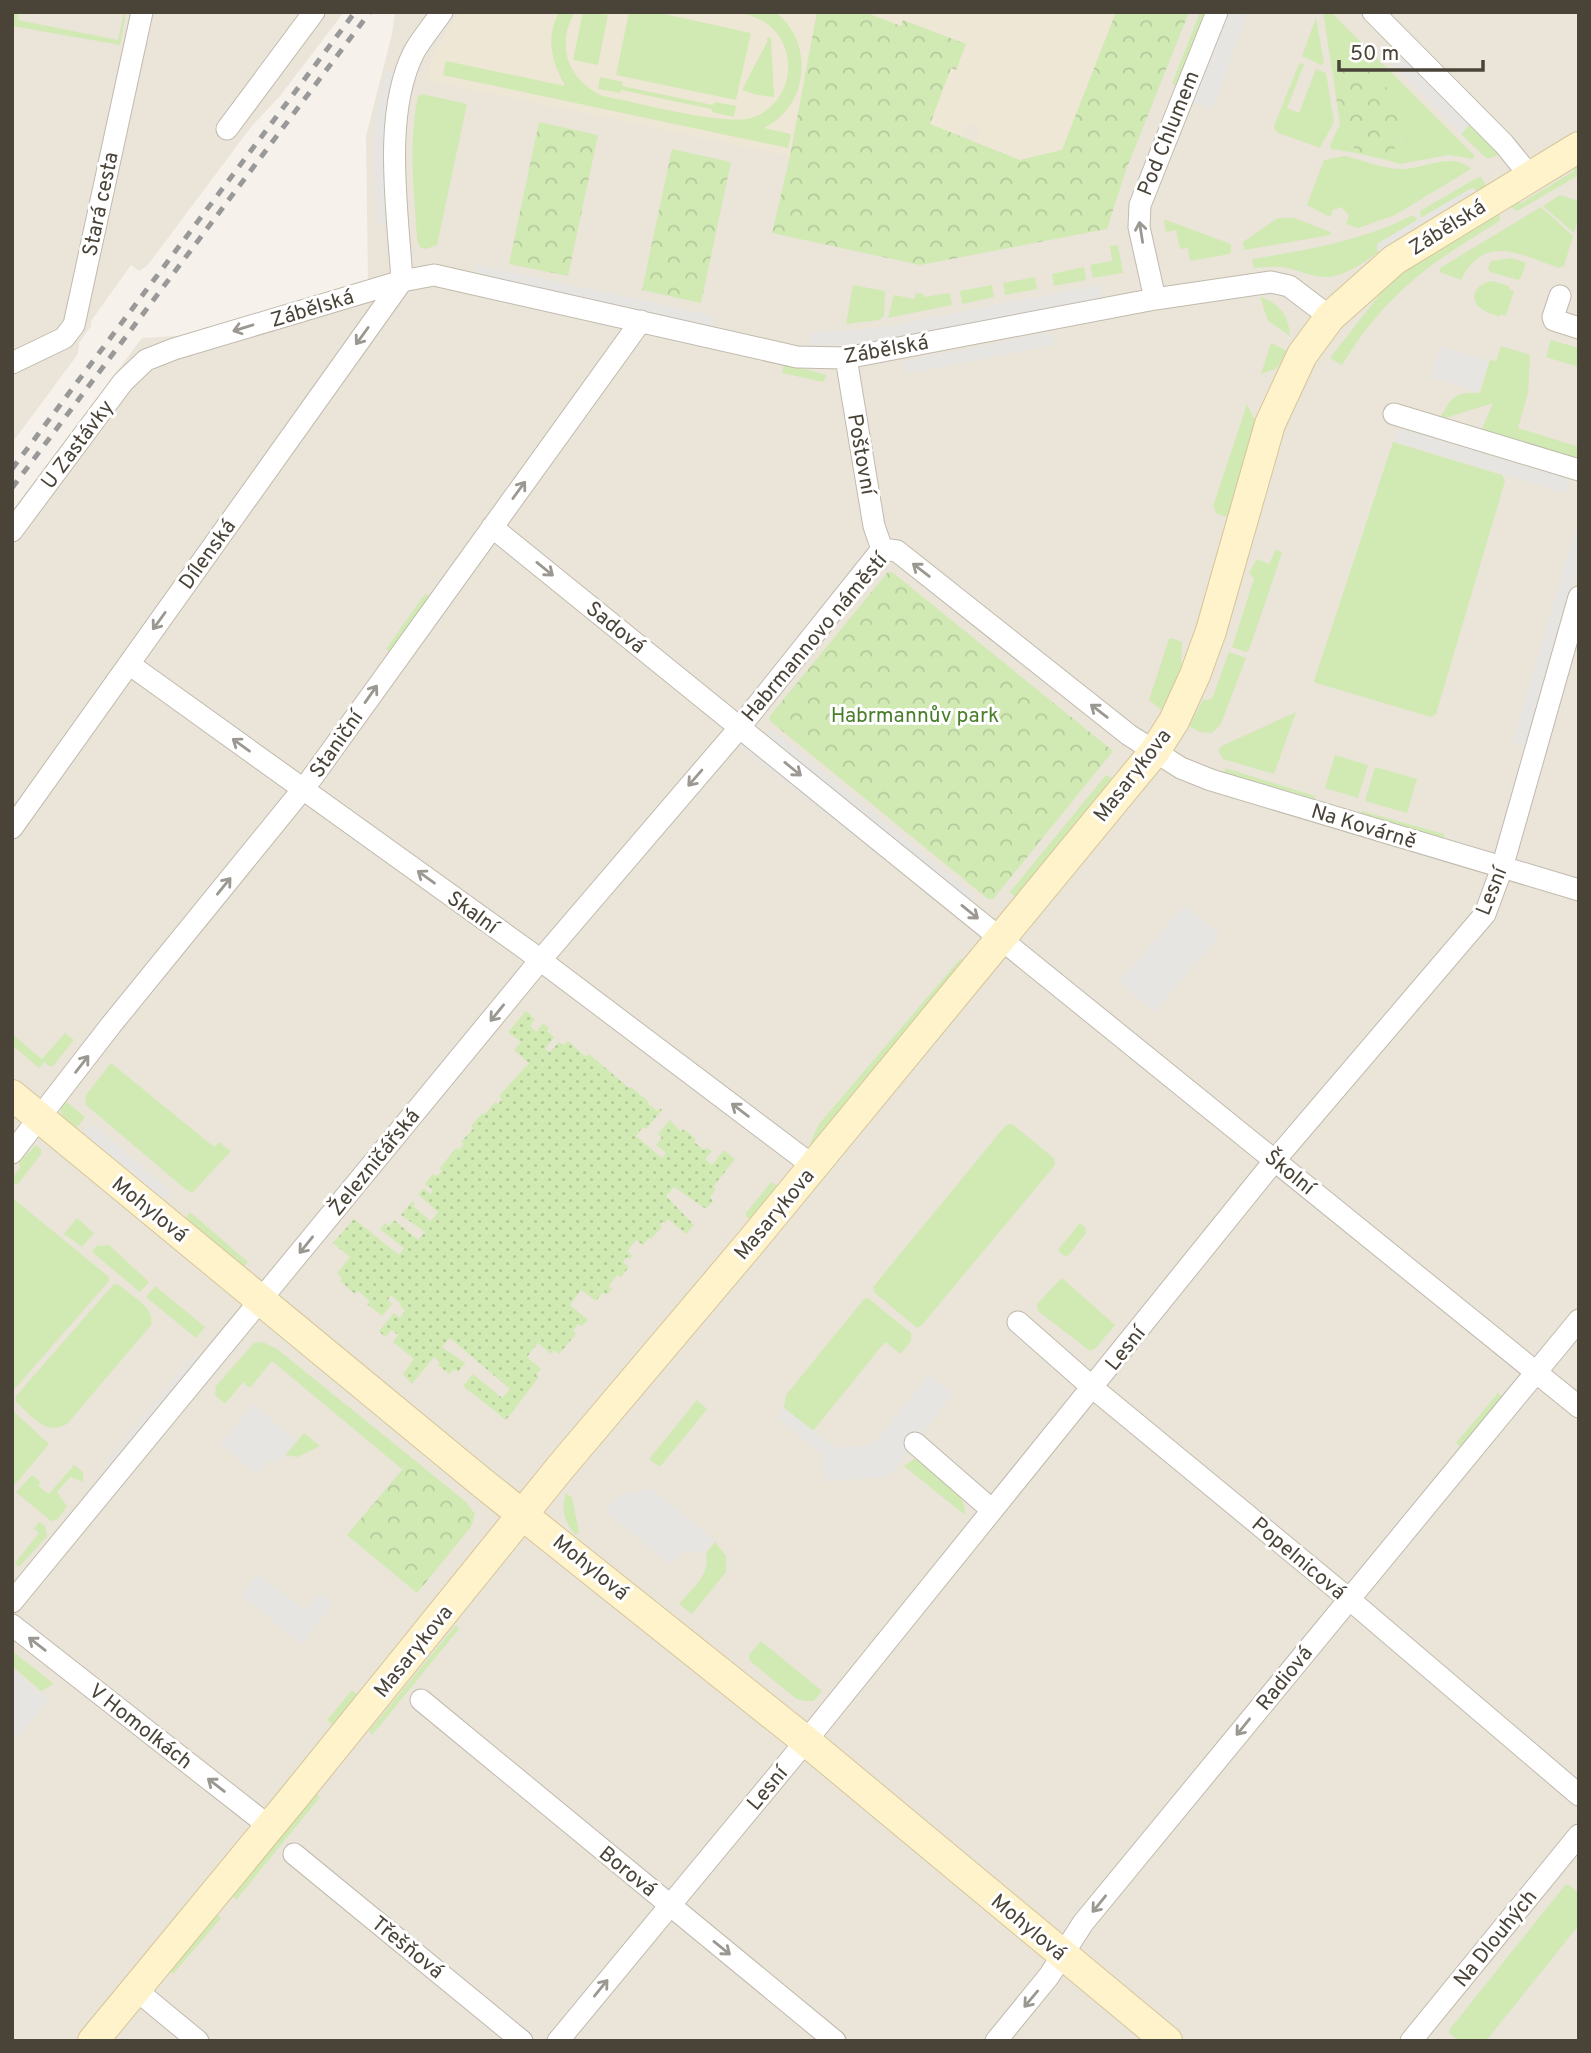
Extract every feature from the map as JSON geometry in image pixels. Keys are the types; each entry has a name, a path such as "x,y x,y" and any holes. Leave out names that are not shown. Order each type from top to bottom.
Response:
{"main road":[{"name":"Zábělská","path":"1330,317 1394,260 1579,147"},
{"name":"Masarykova","path":"93,2041 524,1514 1155,751 1174,721 1211,631 1270,424 1302,355 1330,317"},
{"name":"Mohylová","path":"12,1095 481,1481 806,1741 1167,2041"}],"street":[{"name":"Stará cesta","path":"12,363 64,338 74,325 142,12"},
{"path":"227,129 314,12"},
{"path":"402,281 394,138 402,88 414,52 442,12"},
{"name":"Pod Chlumem","path":"1155,299 1139,226 1140,205 1217,12"},
{"path":"1373,12 1504,144 1530,176"},
{"name":"Zábělská","path":"146,360 174,349 402,281 434,275 797,357 846,358 1155,299 1271,282 1289,286 1330,317"},
{"name":"Dílenská","path":"12,828 402,281"},
{"path":"1560,296 1554,320 1579,328"},
{"name":"Staniční","path":"12,1153 111,1026 303,790 641,321"},
{"name":"Poštovní","path":"846,358 874,526 882,549"},
{"name":"U Zastávky","path":"12,531 123,382 146,360"},
{"path":"1394,414 1437,423 1579,470"},
{"name":"Sadová","path":"492,527 740,727"},
{"name":"Habrmannovo náměstí","path":"1001,937 740,727 882,549 897,551 1129,735 1155,751"},
{"name":"Lesní","path":"558,2041 806,1741 1275,1160 1485,914 1502,868 1579,597"},
{"name":"Skalní","path":"129,664 541,960 813,1166"},
{"name":"Železničářská","path":"12,1602 541,960 740,727"},
{"name":"Na Kovárně","path":"1155,751 1181,768 1210,780 1579,890"},
{"name":"Školní","path":"1001,937 1579,1407"},
{"name":"Radiová","path":"996,2041 1049,1976 1083,1923 1579,1320"},
{"name":"Popelnicová","path":"1018,1322 1093,1388 1579,1795"},
{"path":"915,1443 992,1510"},
{"name":"V Homolkách","path":"12,1625 270,1827"},
{"name":"Borová","path":"421,1700 835,2041"},
{"name":"Na Dlouhých","path":"1411,2041 1579,1835"},
{"name":"Třešňová","path":"294,1854 522,2041"},
{"path":"135,1989 198,2041"}],"shaded area":[{"path":"12,12 344,12 280,96 251,127 147,266 139,271 131,265 91,321 91,326 79,343 78,354 12,443"},
{"path":"395,12 1579,12 1579,2041 12,2041 12,511 142,338 192,335 368,282 366,136"},
{"path":"460,12 817,12 790,156 426,80 435,50"},
{"path":"864,12 1116,12 1062,150 1020,160 974,142 980,128 968,123 963,137 929,125 951,68 955,69 966,44 904,20 901,26"},
{"path":"1217,12 1248,12 1212,109 1182,98"},
{"path":"1401,53 1471,123 1461,134 1391,63"},
{"path":"386,70 397,72 389,225 378,226 375,119"},
{"path":"1472,188 1479,192 1378,252 1377,244"},
{"path":"478,265 715,316 713,327 475,276"},
{"path":"1099,285 1104,298 881,340 845,345 810,345 810,333 879,328"},
{"path":"1052,332 1055,345 906,374 903,361"},
{"path":"1441,346 1488,361 1478,392 1431,377"},
{"path":"1398,428 1570,480 1566,493 1393,441"},
{"path":"1579,517 1579,564 1526,746 1513,742"},
{"path":"771,729 975,896 957,917 739,746 749,734 761,743"},
{"path":"1185,905 1220,935 1154,1012 1119,982"},
{"path":"92,1124 171,1191 160,1204 82,1136"},
{"path":"199,1356 107,1467 107,1460 192,1357"},
{"path":"928,1375 953,1394 889,1476 825,1482 822,1454 777,1418 784,1408 838,1448 865,1446 877,1440"},
{"path":"253,1404 297,1441 277,1464 270,1459 257,1474 220,1444"},
{"path":"652,1489 714,1540 705,1551 681,1553 672,1565 605,1511 620,1494"},
{"path":"258,1574 305,1611 320,1593 333,1603 302,1644 241,1595"},
{"path":"12,1669 49,1701 12,1742"}],"green space":[{"path":"12,12 19,12 18,20 118,40 126,12 120,45 12,26"},
{"path":"559,12 575,12 566,37 568,61 573,72 591,89 603,96 657,108 738,120 751,118 775,103 787,78 788,65 786,51 771,27 755,17 737,12 775,12 788,25 796,40 801,56 801,73 798,90 790,105 779,118 764,128 791,134 788,148 443,75 446,61 565,86 554,59 551,41"},
{"path":"583,12 608,15 598,65 573,60"},
{"path":"629,12 655,12 751,33 736,100 616,75"},
{"path":"817,12 864,12 901,26 903,20 966,44 956,70 951,68 930,124 1020,160 1062,150 1116,12 1189,12 1126,170 1107,229 920,265 772,233 790,156"},
{"path":"1200,12 1205,12 1176,86 1172,84"},
{"path":"1323,12 1331,12 1474,155 1474,159 1448,155 1400,164 1386,160 1403,137 1359,61 1333,76"},
{"path":"1316,18 1324,63 1321,65 1302,56"},
{"path":"771,37 774,97 742,90 767,38"},
{"path":"1359,61 1385,85 1405,115 1402,137 1386,160 1357,153 1340,124 1333,76"},
{"path":"1301,63 1304,64 1287,108 1299,113 1316,69 1326,73 1334,122 1320,148 1276,132 1274,126"},
{"path":"600,77 623,82 622,86 713,105 715,102 736,106 734,117 712,112 712,109 621,90 620,93 598,89"},
{"path":"421,94 467,104 437,245 426,249 420,247 417,239 413,167 413,131 418,96"},
{"path":"539,122 598,135 568,276 509,264"},
{"path":"1471,123 1501,153 1486,158 1461,134"},
{"path":"1340,124 1357,153 1331,149 1330,145"},
{"path":"672,149 731,162 701,303 642,290"},
{"path":"1345,156 1398,169 1455,161 1471,169 1395,215 1358,228 1346,224 1349,215 1341,207 1333,210 1330,217 1307,205 1324,160"},
{"path":"1579,161 1579,175 1517,211 1506,204 1514,199 1521,203 1574,171 1574,164"},
{"path":"1481,177 1487,187 1479,192 1472,188 1421,218 1420,211"},
{"path":"1560,195 1579,201 1579,217 1574,233 1543,206"},
{"path":"1541,207 1573,236 1564,266 1559,268 1504,251 1481,256 1470,265 1461,280 1440,272 1440,268"},
{"path":"1499,208 1500,221 1431,266 1393,299 1375,318 1342,365 1330,358 1387,285 1414,263"},
{"path":"1415,216 1417,220 1377,244 1378,252 1341,274 1322,277 1283,267 1254,268 1252,259 1353,238"},
{"path":"1278,218 1294,218 1331,232 1331,235 1244,250 1243,242"},
{"path":"1166,220 1231,244 1230,254 1190,261 1188,248 1180,249 1176,230 1166,232"},
{"path":"1118,245 1123,273 1093,278 1090,265 1112,261 1110,246"},
{"path":"1512,258 1526,263 1518,280 1490,272 1488,268 1491,261"},
{"path":"1084,267 1086,280 1054,286 1052,274"},
{"path":"1035,277 1037,289 1005,295 1003,283"},
{"path":"1493,281 1509,286 1510,290 1514,291 1506,316 1501,314 1500,317 1485,311 1475,302 1477,289"},
{"path":"853,285 885,291 884,316 879,320 846,324"},
{"path":"992,285 994,297 962,304 960,291"},
{"path":"916,293 923,294 924,297 950,293 952,305 888,318 894,295 914,299"},
{"path":"1260,297 1273,302 1282,311 1288,322 1290,336 1268,321"},
{"path":"1551,340 1579,348 1579,367 1546,357"},
{"path":"1271,343 1287,351 1277,368 1261,374"},
{"path":"1501,346 1530,355 1528,393 1518,428 1579,447 1579,464 1480,434 1493,403 1439,420 1458,395 1480,393 1490,360 1496,361"},
{"path":"784,364 827,375 823,382 782,373"},
{"path":"1247,404 1255,420 1240,492 1228,517 1217,514 1213,506"},
{"path":"1393,442 1502,475 1505,481 1436,714 1431,717 1314,681"},
{"path":"1276,549 1282,553 1249,650 1246,652 1232,647 1254,579 1249,573 1257,559 1269,564"},
{"name":"Habrmannův park","path":"888,572 892,572 1113,751 993,899 988,899 770,721 769,717"},
{"path":"425,594 430,597 392,654 386,649"},
{"path":"1169,639 1182,642 1181,669 1162,710 1149,700"},
{"path":"1229,652 1246,658 1221,724 1212,733 1200,732 1189,726 1203,700 1212,699"},
{"path":"1296,712 1274,774 1223,759 1218,750 1222,746"},
{"path":"1335,755 1368,765 1358,798 1325,788"},
{"path":"1375,767 1417,779 1407,813 1365,801"},
{"path":"1225,768 1315,796 1314,801 1224,774"},
{"path":"1106,775 1113,779 1018,900 1010,892"},
{"path":"1362,811 1444,834 1444,840 1360,815"},
{"path":"960,959 967,960 816,1143 810,1143 819,1124"},
{"path":"526,1011 535,1019 530,1026 536,1032 543,1023 554,1037 545,1049 550,1052 559,1042 564,1045 568,1041 586,1057 589,1054 631,1087 657,1111 660,1108 662,1110 646,1129 643,1127 636,1136 662,1158 666,1153 656,1145 662,1137 658,1134 670,1120 681,1132 684,1129 696,1139 694,1142 704,1150 707,1148 712,1151 705,1159 712,1165 724,1150 735,1159 713,1187 716,1189 710,1197 713,1201 706,1209 674,1187 666,1196 694,1225 686,1234 668,1219 665,1223 662,1222 662,1227 651,1239 643,1245 636,1240 627,1251 632,1256 623,1262 629,1267 621,1277 617,1275 609,1286 612,1289 607,1295 603,1292 596,1301 581,1290 570,1305 588,1320 582,1326 578,1324 573,1331 576,1334 559,1354 554,1350 551,1354 538,1343 527,1357 541,1369 536,1375 539,1377 506,1420 463,1386 473,1374 502,1398 510,1389 450,1338 442,1347 465,1363 458,1372 454,1369 449,1374 438,1365 440,1362 434,1357 412,1384 403,1374 414,1359 393,1342 398,1335 392,1330 385,1337 379,1331 394,1313 400,1318 405,1311 391,1295 388,1300 392,1304 382,1316 367,1304 370,1301 358,1291 355,1294 340,1281 342,1278 337,1273 350,1257 333,1243 354,1219 399,1255 404,1248 380,1229 385,1223 389,1226 394,1220 418,1240 425,1232 401,1215 413,1201 413,1206 431,1221 438,1212 418,1194 423,1188 431,1194 433,1190 425,1184 433,1174 437,1176 442,1171 440,1168 456,1148 459,1150 464,1144 461,1142 473,1129 471,1126 495,1102 498,1104 502,1099 499,1096 529,1063 514,1050 521,1042 508,1032"},
{"path":"65,1033 74,1040 53,1066 44,1062 39,1068 12,1045 12,1034 42,1059"},
{"path":"111,1063 214,1147 219,1142 231,1151 192,1193 85,1104 86,1095"},
{"path":"63,1099 85,1117 74,1132 62,1117"},
{"path":"1012,1124 1054,1158 1055,1165 917,1328 875,1293 873,1287 1006,1125"},
{"path":"36,1145 41,1149 41,1154 18,1184 13,1184 12,1178 20,1168 19,1162"},
{"path":"771,1182 780,1188 752,1221 746,1213"},
{"path":"15,1200 109,1277 109,1281 12,1392 12,1204"},
{"path":"190,1212 248,1262 242,1269 185,1219"},
{"path":"77,1218 94,1233 82,1247 64,1234"},
{"path":"1080,1223 1085,1227 1086,1233 1069,1255 1064,1256 1058,1250"},
{"path":"109,1245 149,1282 140,1292 92,1252 96,1246"},
{"path":"1062,1278 1115,1325 1096,1348 1090,1351 1038,1311 1037,1304"},
{"path":"114,1284 119,1285 146,1308 152,1319 151,1325 68,1423 53,1428 40,1423 16,1402 15,1397"},
{"path":"155,1286 205,1327 196,1338 146,1297"},
{"path":"868,1298 911,1333 911,1341 901,1354 885,1342 813,1431 784,1408 786,1395 864,1299"},
{"path":"263,1342 277,1349 412,1458 402,1469 272,1361 250,1388 243,1382 225,1404 215,1395 216,1386 254,1343"},
{"path":"1498,1393 1505,1399 1463,1449 1456,1443"},
{"path":"697,1400 707,1409 660,1467 649,1459"},
{"path":"12,1410 49,1444 12,1488"},
{"path":"304,1433 320,1446 298,1457 285,1455"},
{"path":"412,1458 466,1502 475,1514 471,1527 417,1593 347,1535"},
{"path":"914,1459 956,1491 964,1506 965,1515 904,1466"},
{"path":"74,1465 83,1472 83,1482 70,1477 57,1492 67,1506 58,1519 51,1521 16,1492 32,1475 41,1482 38,1486 49,1494"},
{"path":"566,1493 572,1498 579,1532 576,1535 565,1516"},
{"path":"39,1522 45,1526 47,1536 19,1567 15,1563 39,1533 34,1529"},
{"path":"715,1542 726,1556 726,1572 692,1614 679,1604 703,1574 706,1553"},
{"path":"456,1625 459,1629 372,1735 369,1731"},
{"path":"761,1641 822,1691 814,1701 795,1698 750,1661 749,1655"},
{"path":"12,1651 54,1684 41,1691 12,1666"},
{"path":"352,1690 359,1696 334,1726 327,1720"},
{"path":"317,1794 320,1797 236,1900 232,1896"},
{"path":"1566,1884 1579,1892 1579,1925 1486,2041 1459,2041 1449,2033 1450,2029"},
{"path":"217,1915 221,1918 173,1974 169,1972"}],"railway":[{"path":"12,469 355,12"},
{"path":"12,488 370,12"}]}
